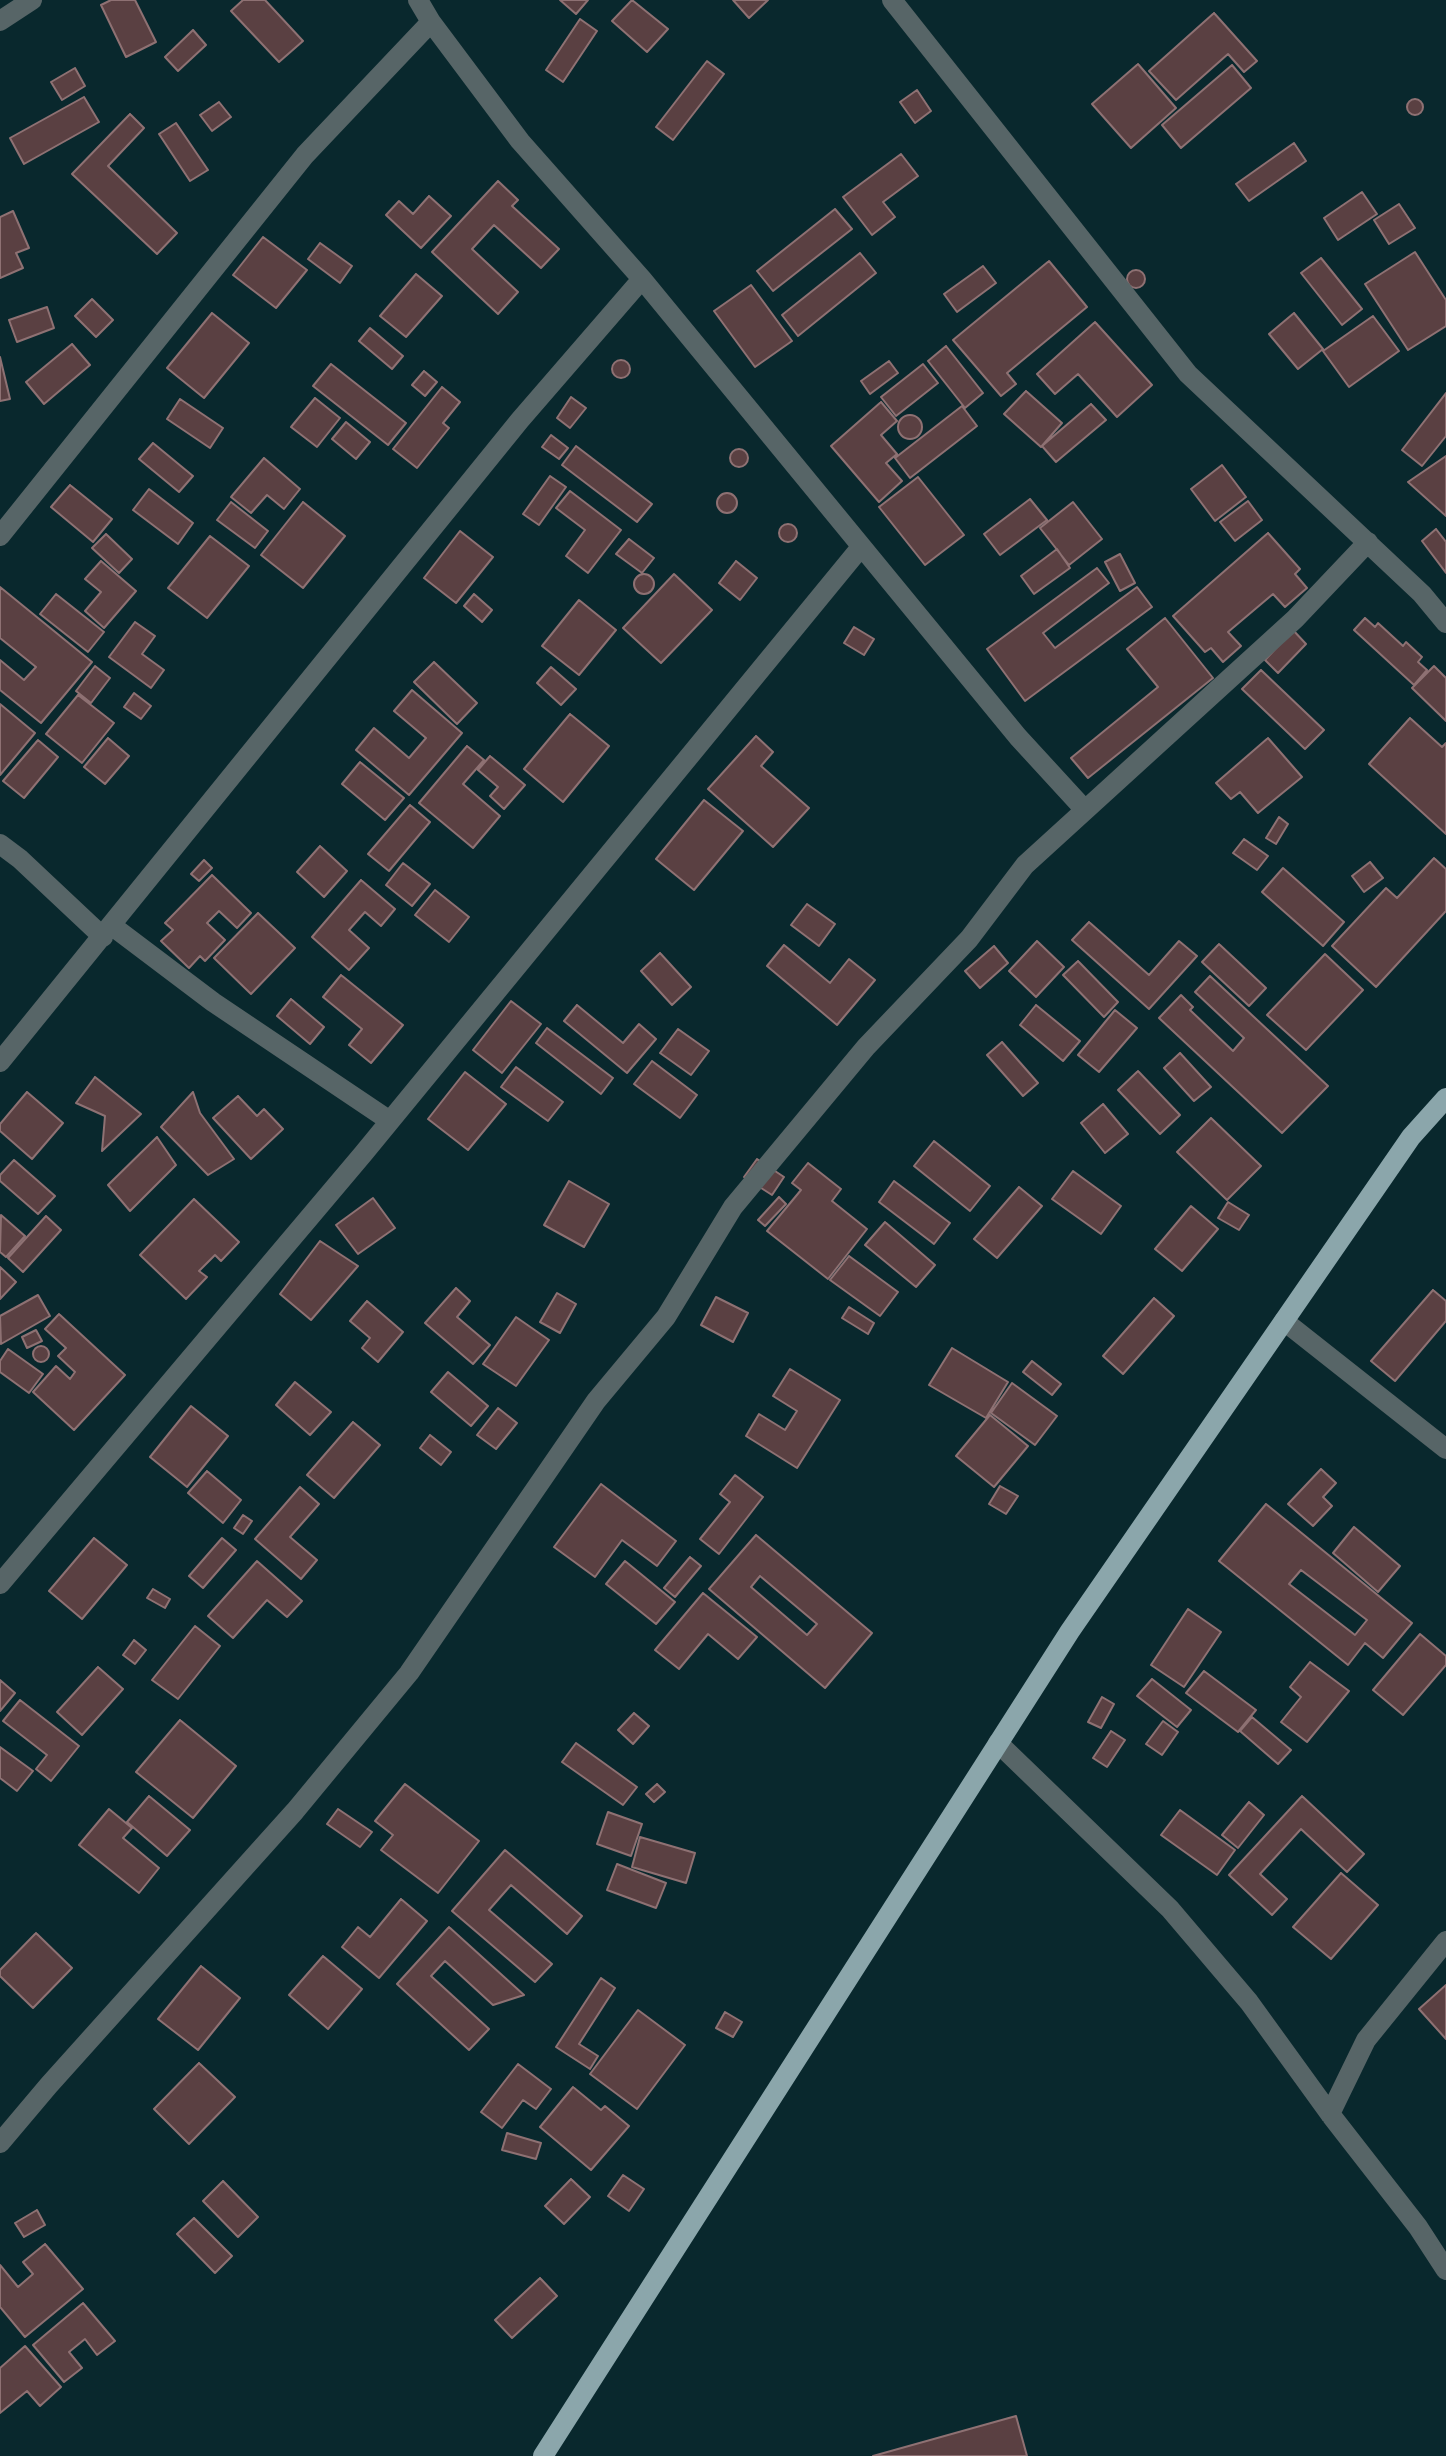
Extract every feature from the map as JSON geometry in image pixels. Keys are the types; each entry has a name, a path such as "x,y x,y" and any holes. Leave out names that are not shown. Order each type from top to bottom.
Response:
{"main road":[{"path":"543,2456 1070,1631 1411,1137 1446,1098"}],"street":[{"path":"0,21 32,0"},
{"path":"418,0 520,141 642,279 1018,737 1085,810"},
{"path":"892,0 1188,374 1422,594 1446,623"},
{"path":"0,536 305,155 431,22"},
{"path":"0,1062 520,420 642,279"},
{"path":"0,2143 295,1811 409,1673 596,1401 666,1317 733,1207 866,1047 969,939 1025,865 1295,619 1368,542"},
{"path":"0,1584 390,1121 861,547"},
{"path":"0,844 107,931 390,1121"},
{"path":"1284,1321 1446,1449"},
{"path":"998,1743 1170,1909 1249,2002 1330,2114 1418,2227 1446,2270"},
{"path":"1330,2114 1366,2040 1446,1941"}],"building":[{"path":"111,0 135,0 156,42 126,57 101,5"},
{"path":"243,0 265,0 303,41 279,62 231,11"},
{"path":"560,0 588,0 576,14"},
{"path":"632,0 668,29 647,52 612,21"},
{"path":"733,0 768,0 749,18"},
{"path":"1214,13 1257,61 1244,72 1228,54 1176,100 1149,71"},
{"path":"580,19 597,31 563,82 546,70"},
{"path":"193,30 206,45 178,71 165,57"},
{"path":"707,61 724,74 673,140 656,127"},
{"path":"1138,64 1176,108 1131,148 1092,104"},
{"path":"1232,65 1251,88 1181,148 1162,125"},
{"path":"75,68 85,86 62,100 51,82"},
{"path":"917,90 931,111 915,123 900,102"},
{"path":"84,97 99,122 24,164 10,138"},
{"path":"1412,99 1418,99 1423,107 1421,113 1412,115 1407,110 1407,104"},
{"path":"219,102 231,117 212,131 200,115"},
{"path":"130,114 144,128 108,166 177,233 157,254 72,174"},
{"path":"176,123 208,170 190,181 159,134"},
{"path":"1294,143 1306,161 1249,201 1236,184"},
{"path":"901,154 918,176 883,202 895,217 872,235 843,197"},
{"path":"498,181 518,200 512,206 559,249 541,268 494,225 472,249 518,292 498,314 432,252"},
{"path":"1362,192 1377,214 1338,240 1324,218"},
{"path":"429,196 451,216 421,248 386,215 399,201 413,214"},
{"path":"1399,204 1415,228 1389,244 1374,220"},
{"path":"835,209 852,229 773,291 757,271"},
{"path":"13,211 29,248 16,253 23,268 0,278 0,217"},
{"path":"263,237 307,270 276,308 233,275"},
{"path":"320,243 352,266 340,283 308,259"},
{"path":"1415,252 1446,300 1446,326 1408,350 1365,284"},
{"path":"860,253 876,273 798,336 782,315"},
{"path":"1321,258 1362,309 1342,325 1301,273"},
{"path":"1049,261 1087,307 1007,373 1016,384 1001,396 953,340"},
{"path":"983,266 996,283 957,312 944,294"},
{"path":"1136,270 1145,279 1136,288 1127,279"},
{"path":"416,274 442,296 406,337 380,316"},
{"path":"751,285 792,341 755,367 714,311"},
{"path":"92,299 113,320 96,337 75,316"},
{"path":"47,307 54,328 17,342 9,320"},
{"path":"212,313 249,343 204,398 167,368"},
{"path":"1294,313 1323,349 1298,369 1269,334"},
{"path":"1373,316 1399,351 1349,387 1323,351"},
{"path":"1095,322 1152,385 1117,417 1078,374 1055,394 1037,374"},
{"path":"370,328 403,356 392,369 359,341"},
{"path":"72,344 90,365 44,404 26,382"},
{"path":"946,346 983,393 965,408 928,361"},
{"path":"0,357 10,399 0,401"},
{"path":"617,360 625,360 630,369 628,376 617,378 612,373 612,365"},
{"path":"889,361 898,373 870,394 861,381"},
{"path":"331,364 406,423 388,445 313,386"},
{"path":"923,364 938,383 896,416 881,397"},
{"path":"424,371 437,382 425,396 412,385"},
{"path":"442,387 460,402 443,423 449,428 417,468 393,449"},
{"path":"1026,391 1062,423 1041,447 1004,414"},
{"path":"1446,393 1446,436 1422,466 1402,450"},
{"path":"571,397 586,408 570,428 557,418"},
{"path":"315,398 340,418 317,447 291,427"},
{"path":"180,399 223,428 210,448 167,419"},
{"path":"881,402 897,421 881,435 897,454 886,463 902,481 879,502 831,446"},
{"path":"1091,404 1106,420 1056,462 1042,446"},
{"path":"962,406 977,426 910,478 895,458"},
{"path":"910,415 918,419 922,427 918,435 910,439 902,435 898,427 902,419"},
{"path":"346,422 370,442 356,459 332,439"},
{"path":"551,435 568,448 559,459 542,447"},
{"path":"153,443 193,476 179,492 139,459"},
{"path":"576,446 652,504 637,522 562,465"},
{"path":"739,449 748,458 739,467 730,458"},
{"path":"1446,456 1446,516 1408,482"},
{"path":"264,458 300,489 284,509 267,495 251,513 231,497"},
{"path":"1222,465 1246,497 1215,521 1191,489"},
{"path":"550,476 566,487 539,525 523,514"},
{"path":"918,477 964,535 925,565 879,507"},
{"path":"70,485 112,519 93,542 51,507"},
{"path":"149,489 193,523 178,544 133,510"},
{"path":"570,491 621,530 588,573 566,556 585,530 556,508"},
{"path":"727,493 734,496 737,503 734,510 727,513 720,510 717,503 720,496"},
{"path":"1030,499 1047,520 1000,555 984,534"},
{"path":"1248,501 1262,520 1235,541 1220,522"},
{"path":"231,502 268,531 255,548 217,520"},
{"path":"303,502 345,536 303,588 261,555"},
{"path":"1073,502 1102,539 1069,565 1040,528"},
{"path":"788,524 797,533 788,542 779,533"},
{"path":"1436,529 1446,542 1446,573 1422,541"},
{"path":"460,531 493,557 456,603 424,578"},
{"path":"1268,533 1300,569 1295,574 1307,588 1285,607 1273,594 1228,632 1241,646 1223,662 1211,648 1205,652 1173,616"},
{"path":"106,534 132,559 119,573 92,548"},
{"path":"210,536 249,566 207,618 168,588"},
{"path":"629,539 654,558 642,573 616,554"},
{"path":"1057,549 1070,568 1034,594 1021,576"},
{"path":"1120,554 1135,583 1120,591 1105,562"},
{"path":"101,561 136,591 104,628 85,611 101,592 85,579"},
{"path":"736,561 757,578 740,600 719,583"},
{"path":"1097,568 1109,583 1043,633 1055,648 1137,587 1152,607 1025,701 987,649"},
{"path":"640,574 648,574 654,584 648,594 640,594 634,588 634,580"},
{"path":"674,574 712,610 661,663 623,628"},
{"path":"0,587 92,662 41,723 0,690 0,660 24,680 36,667 0,638"},
{"path":"56,594 104,632 88,652 40,614"},
{"path":"474,594 492,610 482,622 464,606"},
{"path":"579,600 616,630 579,675 542,646"},
{"path":"1165,618 1213,678 1088,778 1071,758 1158,687 1127,649"},
{"path":"1365,618 1375,627 1378,623 1403,646 1406,642 1422,657 1418,662 1427,670 1414,685 1354,630"},
{"path":"135,622 155,636 142,654 164,670 151,688 109,657"},
{"path":"854,627 874,639 864,655 844,643"},
{"path":"1293,630 1306,644 1278,673 1265,660"},
{"path":"434,662 477,703 457,724 414,682"},
{"path":"95,666 110,678 91,703 76,691"},
{"path":"1434,666 1446,678 1446,721 1412,688"},
{"path":"551,667 576,689 561,705 537,683"},
{"path":"1261,670 1324,730 1305,749 1242,689"},
{"path":"412,690 462,733 409,795 356,750 374,728 409,758 426,738 394,711"},
{"path":"134,693 151,706 141,719 124,707"},
{"path":"78,695 114,723 82,763 46,734"},
{"path":"0,704 35,733 0,775"},
{"path":"570,714 609,746 563,802 524,769"},
{"path":"1410,718 1442,747 1446,743 1446,834 1369,764"},
{"path":"756,736 773,752 761,766 809,808 773,847 708,789"},
{"path":"108,738 129,756 105,784 84,767"},
{"path":"1268,738 1302,777 1258,813 1240,792 1231,799 1216,783"},
{"path":"38,740 58,757 24,798 3,781"},
{"path":"467,746 484,760 463,784 500,816 473,848 419,803"},
{"path":"490,756 525,785 504,809 490,796 498,787 478,770"},
{"path":"360,762 404,798 385,820 342,784"},
{"path":"704,800 743,831 694,890 656,859"},
{"path":"410,805 430,822 389,871 368,854"},
{"path":"1279,817 1288,824 1276,844 1266,838"},
{"path":"1244,839 1268,856 1257,870 1233,853"},
{"path":"320,846 347,871 324,897 297,872"},
{"path":"1434,858 1446,869 1446,911 1376,987 1332,946 1386,888 1397,898"},
{"path":"204,860 212,868 199,881 191,874"},
{"path":"1370,862 1383,878 1364,892 1352,876"},
{"path":"403,863 430,884 412,906 386,885"},
{"path":"1283,868 1344,922 1323,946 1262,892"},
{"path":"212,875 251,913 237,928 219,911 207,923 225,940 205,961 200,956 189,968 161,941 173,930 165,923"},
{"path":"361,880 395,909 381,926 365,912 349,930 369,948 349,970 312,937"},
{"path":"435,890 469,917 449,942 415,915"},
{"path":"807,904 835,924 819,946 791,925"},
{"path":"258,913 295,948 251,994 214,958"},
{"path":"1089,922 1149,975 1179,941 1197,956 1149,1009 1072,940"},
{"path":"1037,941 1064,967 1036,997 1009,971"},
{"path":"1219,944 1266,988 1249,1006 1202,962"},
{"path":"784,945 830,983 849,959 875,980 837,1025 767,966"},
{"path":"994,946 1008,963 980,988 965,971"},
{"path":"660,953 691,987 672,1005 641,971"},
{"path":"1325,954 1363,990 1306,1050 1267,1015"},
{"path":"1078,961 1118,1002 1104,1017 1063,975"},
{"path":"341,975 403,1025 371,1063 349,1045 362,1029 323,997"},
{"path":"1210,976 1328,1086 1282,1133 1159,1018 1181,995 1193,1007 1190,1010 1233,1051 1244,1038 1195,992"},
{"path":"291,999 324,1027 310,1044 277,1016"},
{"path":"511,1001 541,1024 502,1073 473,1050"},
{"path":"577,1005 623,1043 639,1024 656,1039 627,1073 564,1021"},
{"path":"1036,1005 1080,1041 1063,1061 1020,1025"},
{"path":"1115,1010 1137,1028 1099,1072 1078,1055"},
{"path":"547,1028 613,1078 601,1094 536,1043"},
{"path":"678,1029 709,1051 691,1075 660,1053"},
{"path":"1002,1042 1038,1083 1023,1096 987,1055"},
{"path":"1180,1053 1211,1087 1194,1101 1164,1068"},
{"path":"652,1061 697,1095 680,1118 634,1084"},
{"path":"516,1067 563,1102 548,1121 501,1087"},
{"path":"1138,1071 1180,1115 1160,1134 1118,1090"},
{"path":"465,1072 506,1104 468,1150 428,1119"},
{"path":"95,1077 141,1114 102,1151 105,1116 76,1103"},
{"path":"27,1092 63,1123 32,1159 0,1131 0,1124"},
{"path":"193,1092 200,1113 234,1159 208,1175 161,1127"},
{"path":"238,1096 257,1116 264,1109 283,1129 251,1159 213,1118"},
{"path":"1103,1104 1128,1134 1105,1153 1081,1123"},
{"path":"1211,1118 1261,1166 1227,1200 1177,1152"},
{"path":"157,1137 176,1165 130,1211 108,1185"},
{"path":"934,1141 990,1186 970,1211 914,1166"},
{"path":"757,1159 784,1177 772,1195 744,1177"},
{"path":"14,1160 55,1196 38,1214 0,1181 0,1175"},
{"path":"808,1163 841,1189 832,1201 867,1229 828,1279 767,1231 801,1190 792,1183"},
{"path":"1073,1171 1121,1206 1101,1234 1052,1199"},
{"path":"569,1181 609,1204 584,1247 544,1225"},
{"path":"894,1181 950,1223 934,1244 879,1202"},
{"path":"1019,1187 1042,1206 997,1258 974,1239"},
{"path":"779,1197 786,1204 765,1226 758,1220"},
{"path":"373,1198 395,1228 358,1254 336,1225"},
{"path":"194,1199 239,1242 221,1261 215,1255 199,1271 207,1277 186,1299 140,1255"},
{"path":"1228,1202 1249,1215 1239,1230 1218,1218"},
{"path":"1191,1206 1218,1229 1182,1271 1155,1249"},
{"path":"1,1215 25,1236 6,1257 0,1252"},
{"path":"46,1216 61,1230 23,1272 8,1258"},
{"path":"885,1222 935,1265 916,1287 865,1245"},
{"path":"320,1241 358,1266 311,1320 280,1294"},
{"path":"849,1256 898,1292 880,1316 830,1280"},
{"path":"0,1267 16,1282 0,1299"},
{"path":"456,1288 470,1301 457,1317 490,1345 473,1364 425,1323"},
{"path":"1433,1290 1446,1301 1446,1321 1395,1381 1371,1361"},
{"path":"557,1293 576,1304 560,1333 540,1322"},
{"path":"38,1295 50,1316 1,1344 0,1316"},
{"path":"716,1297 748,1313 733,1342 701,1325"},
{"path":"1154,1298 1174,1316 1123,1374 1103,1356"},
{"path":"367,1301 403,1332 378,1362 362,1348 370,1338 350,1321"},
{"path":"849,1307 874,1323 868,1334 842,1318"},
{"path":"59,1314 125,1375 74,1430 33,1392 56,1366 70,1379 75,1372 58,1356 66,1348 45,1329"},
{"path":"516,1317 549,1340 516,1386 483,1364"},
{"path":"36,1330 42,1341 27,1348 22,1337"},
{"path":"38,1346 44,1346 49,1354 47,1360 38,1362 33,1357 33,1351"},
{"path":"952,1348 1008,1382 986,1418 929,1385"},
{"path":"8,1349 43,1374 29,1393 0,1372 0,1361"},
{"path":"1032,1361 1061,1384 1052,1395 1023,1372"},
{"path":"790,1369 840,1400 797,1468 746,1436 759,1414 785,1430 797,1411 773,1396"},
{"path":"448,1372 488,1406 471,1426 431,1392"},
{"path":"295,1382 331,1412 310,1435 276,1405"},
{"path":"1012,1383 1057,1416 1035,1445 991,1413"},
{"path":"191,1406 228,1436 187,1487 150,1457"},
{"path":"498,1408 517,1423 496,1449 477,1435"},
{"path":"990,1415 1028,1446 994,1487 956,1456"},
{"path":"353,1422 380,1445 334,1498 307,1475"},
{"path":"430,1435 451,1452 441,1465 420,1448"},
{"path":"1321,1469 1336,1483 1323,1497 1332,1506 1313,1526 1288,1504"},
{"path":"207,1471 241,1500 223,1523 188,1493"},
{"path":"735,1475 763,1497 719,1554 700,1539 730,1502 720,1494"},
{"path":"601,1484 676,1541 657,1566 622,1540 595,1577 554,1547"},
{"path":"1000,1486 1018,1496 1006,1514 989,1504"},
{"path":"300,1487 319,1504 290,1537 317,1560 301,1579 255,1539"},
{"path":"1266,1504 1412,1623 1383,1658 1365,1643 1348,1665 1219,1561","holes":["1301,1570 1367,1620 1355,1635 1289,1584"]},
{"path":"243,1515 252,1521 243,1534 234,1528"},
{"path":"1354,1527 1400,1566 1378,1592 1333,1553"},
{"path":"756,1535 872,1633 825,1688 709,1589","holes":["760,1576 817,1624 807,1635 751,1587"]},
{"path":"94,1538 127,1565 82,1619 49,1591"},
{"path":"222,1538 236,1550 203,1588 189,1576"},
{"path":"690,1557 701,1566 675,1597 664,1588"},
{"path":"257,1561 302,1601 287,1617 267,1600 233,1638 208,1616"},
{"path":"625,1561 675,1602 656,1624 606,1584"},
{"path":"153,1589 170,1599 165,1608 147,1598"},
{"path":"703,1593 757,1637 738,1659 708,1634 679,1669 655,1650"},
{"path":"1188,1609 1221,1632 1184,1687 1151,1665"},
{"path":"195,1626 220,1646 178,1699 152,1680"},
{"path":"1420,1634 1446,1656 1446,1665 1403,1715 1373,1690"},
{"path":"134,1640 146,1650 135,1664 123,1655"},
{"path":"1310,1662 1349,1691 1307,1742 1281,1722 1301,1697 1290,1687"},
{"path":"98,1667 123,1689 82,1735 57,1712"},
{"path":"1204,1671 1256,1710 1238,1732 1186,1693"},
{"path":"1152,1679 1191,1710 1177,1727 1137,1696"},
{"path":"0,1680 15,1693 0,1711"},
{"path":"1102,1697 1114,1704 1101,1728 1088,1722"},
{"path":"20,1700 79,1746 51,1781 36,1769 47,1755 3,1721"},
{"path":"634,1713 649,1726 633,1744 618,1730"},
{"path":"1252,1717 1291,1750 1278,1764 1240,1731"},
{"path":"180,1720 236,1766 193,1818 136,1772"},
{"path":"1163,1721 1178,1732 1162,1755 1146,1744"},
{"path":"1111,1731 1125,1740 1107,1767 1093,1758"},
{"path":"576,1743 637,1787 623,1805 562,1762"},
{"path":"0,1747 33,1771 17,1791 0,1778"},
{"path":"405,1784 479,1841 438,1893 381,1850 393,1835 375,1821"},
{"path":"657,1784 665,1792 654,1802 646,1794"},
{"path":"149,1796 190,1830 167,1856 127,1822"},
{"path":"1302,1796 1364,1854 1347,1872 1301,1829 1260,1874 1287,1899 1272,1915 1229,1875"},
{"path":"1249,1802 1264,1815 1238,1848 1222,1835"},
{"path":"109,1809 132,1828 123,1838 159,1868 139,1893 79,1845"},
{"path":"338,1809 372,1832 360,1847 327,1824"},
{"path":"1180,1810 1235,1850 1217,1875 1161,1835"},
{"path":"608,1812 642,1824 631,1856 597,1844"},
{"path":"640,1837 695,1853 686,1883 632,1867"},
{"path":"505,1850 582,1916 567,1934 511,1885 489,1910 552,1964 535,1982 452,1911"},
{"path":"617,1864 666,1883 656,1908 607,1890"},
{"path":"1341,1873 1378,1905 1331,1959 1293,1927"},
{"path":"401,1899 427,1921 379,1978 342,1947 358,1927 370,1937"},
{"path":"449,1927 524,1995 493,2005 445,1961 431,1976 489,2029 469,2050 397,1984"},
{"path":"36,1933 72,1968 33,2008 0,1976 0,1970"},
{"path":"323,1956 362,1989 328,2029 289,1995"},
{"path":"201,1966 240,1998 198,2050 158,2019"},
{"path":"601,1978 615,1988 579,2044 598,2056 590,2069 556,2047"},
{"path":"1446,1985 1446,2039 1419,2009"},
{"path":"638,2010 685,2045 637,2109 590,2074"},
{"path":"725,2012 742,2022 733,2037 716,2028"},
{"path":"199,2063 235,2097 189,2144 154,2109"},
{"path":"518,2064 551,2089 536,2109 523,2100 502,2128 481,2112"},
{"path":"573,2087 601,2110 605,2106 629,2126 591,2170 540,2127"},
{"path":"507,2133 541,2143 536,2159 502,2150"},
{"path":"623,2175 644,2189 629,2211 608,2196"},
{"path":"571,2179 590,2197 564,2224 545,2206"},
{"path":"223,2181 258,2217 238,2237 203,2201"},
{"path":"37,2210 45,2225 24,2237 15,2223"},
{"path":"194,2218 232,2256 215,2273 177,2234"},
{"path":"45,2244 83,2289 25,2337 0,2307 0,2265 18,2287 33,2274 23,2262"},
{"path":"540,2278 557,2296 512,2338 495,2320"},
{"path":"83,2303 115,2341 97,2355 85,2339 69,2352 82,2368 64,2382 33,2345"},
{"path":"25,2346 61,2387 40,2406 27,2391 0,2413 0,2368"},
{"path":"1016,2416 1027,2456 873,2456"}]}
